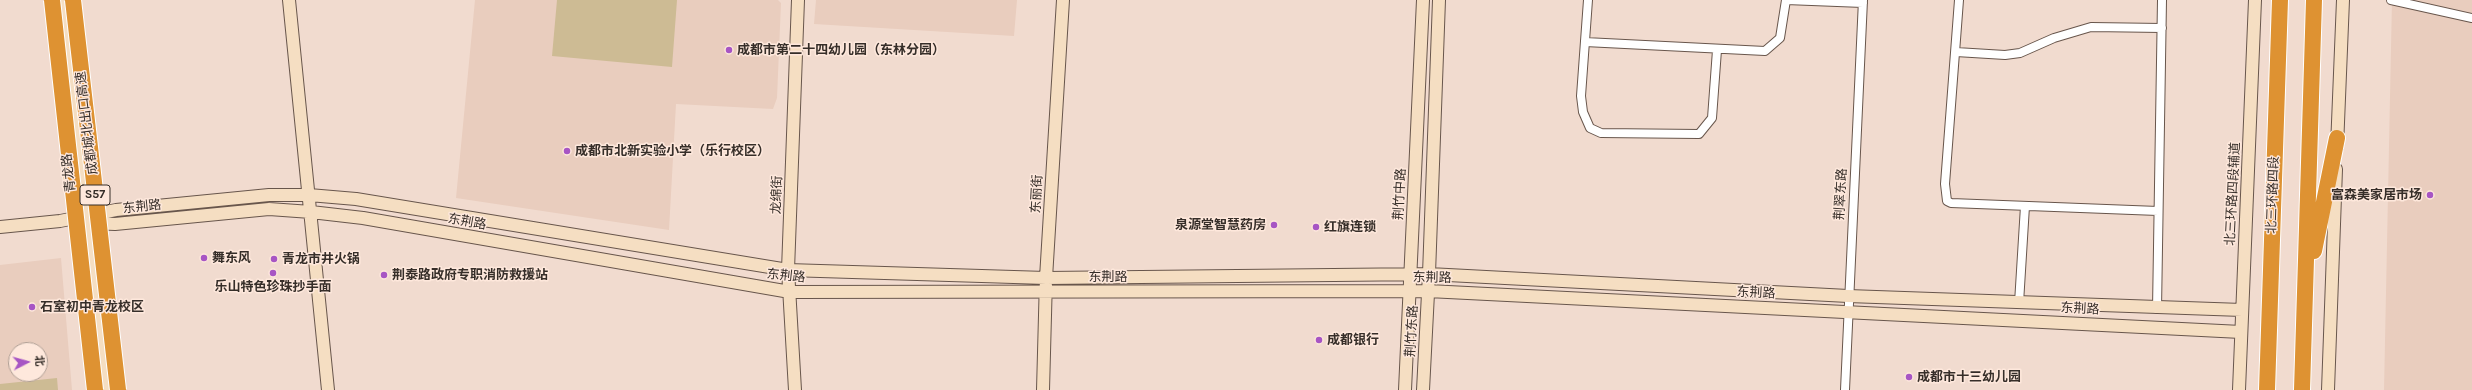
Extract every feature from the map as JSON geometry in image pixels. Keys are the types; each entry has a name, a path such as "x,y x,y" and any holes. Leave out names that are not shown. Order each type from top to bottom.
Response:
{"highway":[{"name":"成都城北出口高速","path":"52,0 95,390"},
{"name":"成都城北出口高速","path":"73,0 118,390"},
{"name":"北三环路四段","path":"2267,390 2280,0"},
{"path":"2302,390 2314,0"},
{"path":"2305,291 2338,138"}],"street":[{"name":"青龙路","path":"63,0 107,390"},
{"path":"289,0 328,390"},
{"name":"龙绵街","path":"795,390 788,270 798,0"},
{"name":"东丽街","path":"1043,390 1046,278 1063,0"},
{"name":"荆竹中路","path":"1405,390 1423,0"},
{"path":"1429,274 1439,0"},
{"path":"1588,0 1581,96 1582,112 1590,128 1601,134 1699,134 1712,118 1717,50"},
{"path":"1585,42 1717,50 1765,51 1780,38 1786,0 1863,1"},
{"path":"1959,0 1945,197 1951,203 2158,211"},
{"path":"2157,309 2162,0"},
{"name":"北三环路四段辅道","path":"2239,390 2255,0"},
{"path":"2328,390 2343,0"},
{"path":"2391,0 2472,18"},
{"name":"荆翠东路","path":"1845,390 1848,296 1863,1"},
{"path":"1956,52 2005,55 2020,53 2054,38 2091,27 2162,28"},
{"name":"东荆路","path":"0,227 88,219 116,210 269,195 309,195 364,200 788,270 1046,278 1429,274 1848,296 2157,309 2242,310"},
{"path":"2019,303 2025,206"},
{"name":"东荆路","path":"88,219 115,224 269,209 311,212 364,218 790,292 1428,291 2241,332"},
{"name":"荆竹东路","path":"1423,390 1429,274"}],"shaded area":[{"name":"成都市北新实验小学（乐行校区）","path":"475,0 778,0 781,3 777,98 773,109 676,104 669,230 456,198"},
{"path":"557,0 677,0 672,67 552,56"},
{"path":"816,0 1017,0 1014,36 814,24"},
{"name":"富森美家居市场","path":"2392,0 2472,0 2472,390 2384,390"},
{"name":"石室初中青龙校区","path":"61,258 72,390 0,390 0,265"},
{"path":"57,378 58,390 0,390 0,384 19,382 48,382 48,379"}],"place":[{"name":"成都市第二十四幼儿园（东林分园）","path":"729,50"},
{"name":"成都市北新实验小学（乐行校区）","path":"567,151"},
{"name":"富森美家居市场","path":"2430,195"},
{"name":"泉源堂智慧药房","path":"1274,225"},
{"name":"红旗连锁","path":"1316,227"},
{"name":"舞东风","path":"204,258"},
{"name":"青龙市井火锅","path":"274,259"},
{"name":"乐山特色珍珠抄手面","path":"273,273"},
{"name":"荆泰路政府专职消防救援站","path":"384,275"},
{"name":"石室初中青龙校区","path":"32,307"},
{"name":"成都银行","path":"1319,340"},
{"name":"成都市十三幼儿园","path":"1909,377"}]}
